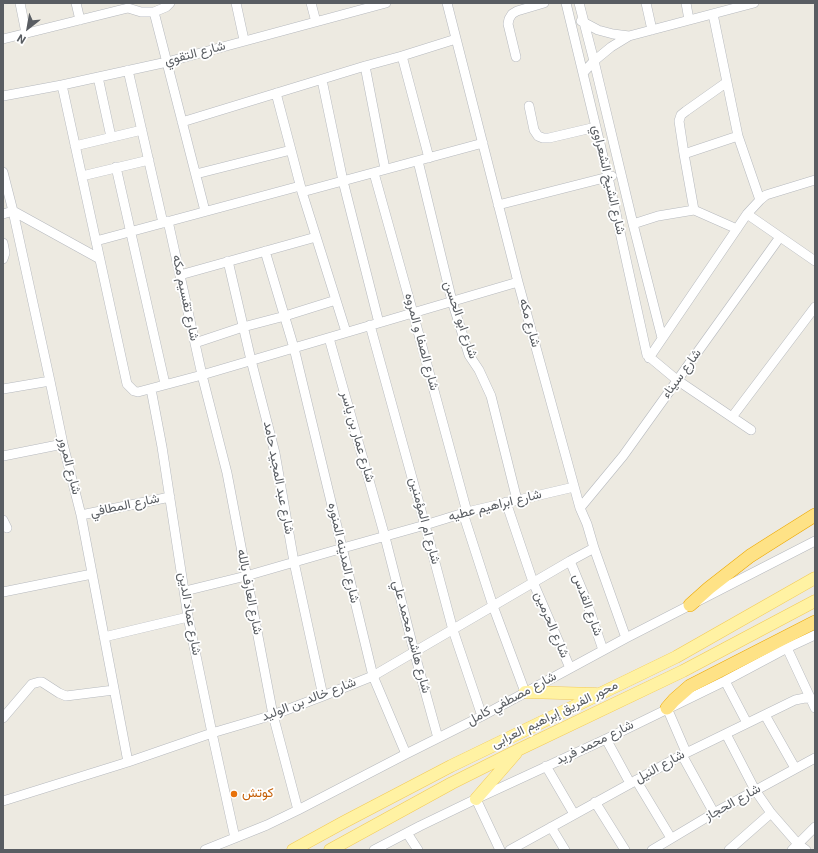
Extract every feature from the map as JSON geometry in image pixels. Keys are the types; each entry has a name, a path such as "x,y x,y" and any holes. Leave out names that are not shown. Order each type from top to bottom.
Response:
{"highway":[{"path":"690,605 750,556 815,515"},
{"path":"667,708 677,696 690,686 815,622"}],"main road":[{"name":"محور الفريق إبراهيم العرابى","path":"293,850 451,766 676,657 815,578"},
{"name":"محور الفريق إبراهيم العرابى","path":"330,850 438,790 683,670 815,601"},
{"path":"525,692 599,694"},
{"path":"476,799 520,749"}],"street":[{"path":"20,3 26,33"},
{"path":"76,3 80,20"},
{"path":"3,39 80,20 127,6 141,12 154,12 166,7 170,3"},
{"path":"236,3 244,40"},
{"path":"311,3 316,22"},
{"name":"شارع التقوي","path":"3,96 62,85 167,62 244,40 386,3"},
{"name":"شارع مكه","path":"447,3 518,282 574,487 626,638"},
{"path":"516,57 508,24 512,14 517,11 544,3"},
{"name":"شارع الشيخ الشعراوي","path":"566,3 608,177 647,356 649,358"},
{"name":"شارع الشيخ الشعراوي","path":"579,3 662,338"},
{"path":"646,3 652,30"},
{"path":"686,3 690,20"},
{"path":"583,73 594,61 611,47 629,36 714,14 735,5 754,3"},
{"path":"154,12 205,211"},
{"path":"569,13 584,24 598,30 629,36"},
{"path":"714,14 738,136 760,200"},
{"path":"182,122 456,39"},
{"path":"402,56 429,158"},
{"path":"365,66 385,169"},
{"name":"شارع تقسيم مكه","path":"128,70 149,160 180,275 202,375"},
{"path":"98,77 111,137"},
{"name":"شارع ام المؤمنين","path":"322,80 375,324 425,525 453,630 482,716"},
{"path":"694,210 679,120 681,115 686,111 727,82"},
{"path":"62,85 127,384 134,391 138,392 151,389 202,375 518,282"},
{"path":"276,94 301,189 346,332"},
{"path":"529,106 534,130 538,136 543,138 549,138 596,127"},
{"path":"75,146 142,130"},
{"path":"684,154 738,136"},
{"path":"96,241 205,211 343,181 483,143"},
{"path":"196,174 291,150"},
{"path":"82,176 149,160"},
{"name":"شارع ابو الحسن","path":"418,160 452,301 469,355 479,370 491,396 517,500"},
{"path":"116,168 165,384"},
{"name":"شارع المرور","path":"3,172 13,211 63,444 81,516 128,762"},
{"name":"شارع الصفا و المروه","path":"374,173 413,313 465,512 493,606 525,692"},
{"path":"498,205 621,174"},
{"path":"751,430 677,380 649,358 747,214 760,200 766,195 815,180"},
{"path":"633,224 658,216 694,210 737,229"},
{"path":"3,214 13,211 100,259"},
{"path":"747,214 815,261"},
{"path":"180,275 316,237"},
{"name":"شارع سيناء","path":"580,508 623,456 780,237"},
{"path":"3,243 5,253 3,259"},
{"name":"شارع المدينه المنوره","path":"265,251 294,348 373,676 406,754"},
{"name":"شارع عبد المجيد حامد","path":"228,261 275,453 294,562 324,696"},
{"path":"195,343 243,326 285,316 336,300"},
{"path":"732,417 815,307"},
{"name":"شارع عمار بن ياسر","path":"329,338 385,537"},
{"name":"شارع العارف بالله","path":"202,375 226,473 273,715 298,810"},
{"path":"3,389 50,381"},
{"name":"شارع عماد الدين","path":"151,389 162,447 188,617 235,838"},
{"path":"3,456 63,444"},
{"name":"شارع ابراهيم عطيه","path":"185,591 246,576 385,537 465,512 574,487"},
{"name":"شارع المطافي","path":"81,516 170,497"},
{"name":"شارع الحرمين","path":"506,502 533,582 570,668"},
{"name":"شارع هاشم محمد علي","path":"385,537 438,738"},
{"name":"شارع مصطفي كامل","path":"205,850 298,810 482,716 603,650 815,541"},
{"name":"شارع خالد بن الوليد","path":"3,801 128,762 212,733 273,715 373,676 594,548"},
{"name":"شارع القدس","path":"570,561 585,597 603,650"},
{"path":"3,592 92,574"},
{"path":"104,637 188,617"},
{"name":"شارع محمد فريد","path":"374,850 476,799 606,739 725,681 815,635"},
{"path":"787,648 813,699 815,708"},
{"path":"725,681 747,723"},
{"path":"3,718 32,684 39,682 42,682 66,696 114,690"},
{"name":"شارع النيل","path":"510,850 684,753 800,698 813,699"},
{"path":"667,708 684,753 714,813"},
{"path":"765,715 795,768"},
{"path":"726,734 755,790 795,847 806,850"},
{"path":"606,739 671,838"},
{"name":"شارع الحجاز","path":"659,848 671,838 714,813 815,758"},
{"path":"546,766 574,814"},
{"path":"476,799 500,850"},
{"path":"595,802 625,850"},
{"path":"728,850 771,813"},
{"path":"551,827 565,850"},
{"path":"795,847 815,827"},
{"path":"408,833 418,850"}],"place":[{"name":"كوتش","path":"234,794"}]}
